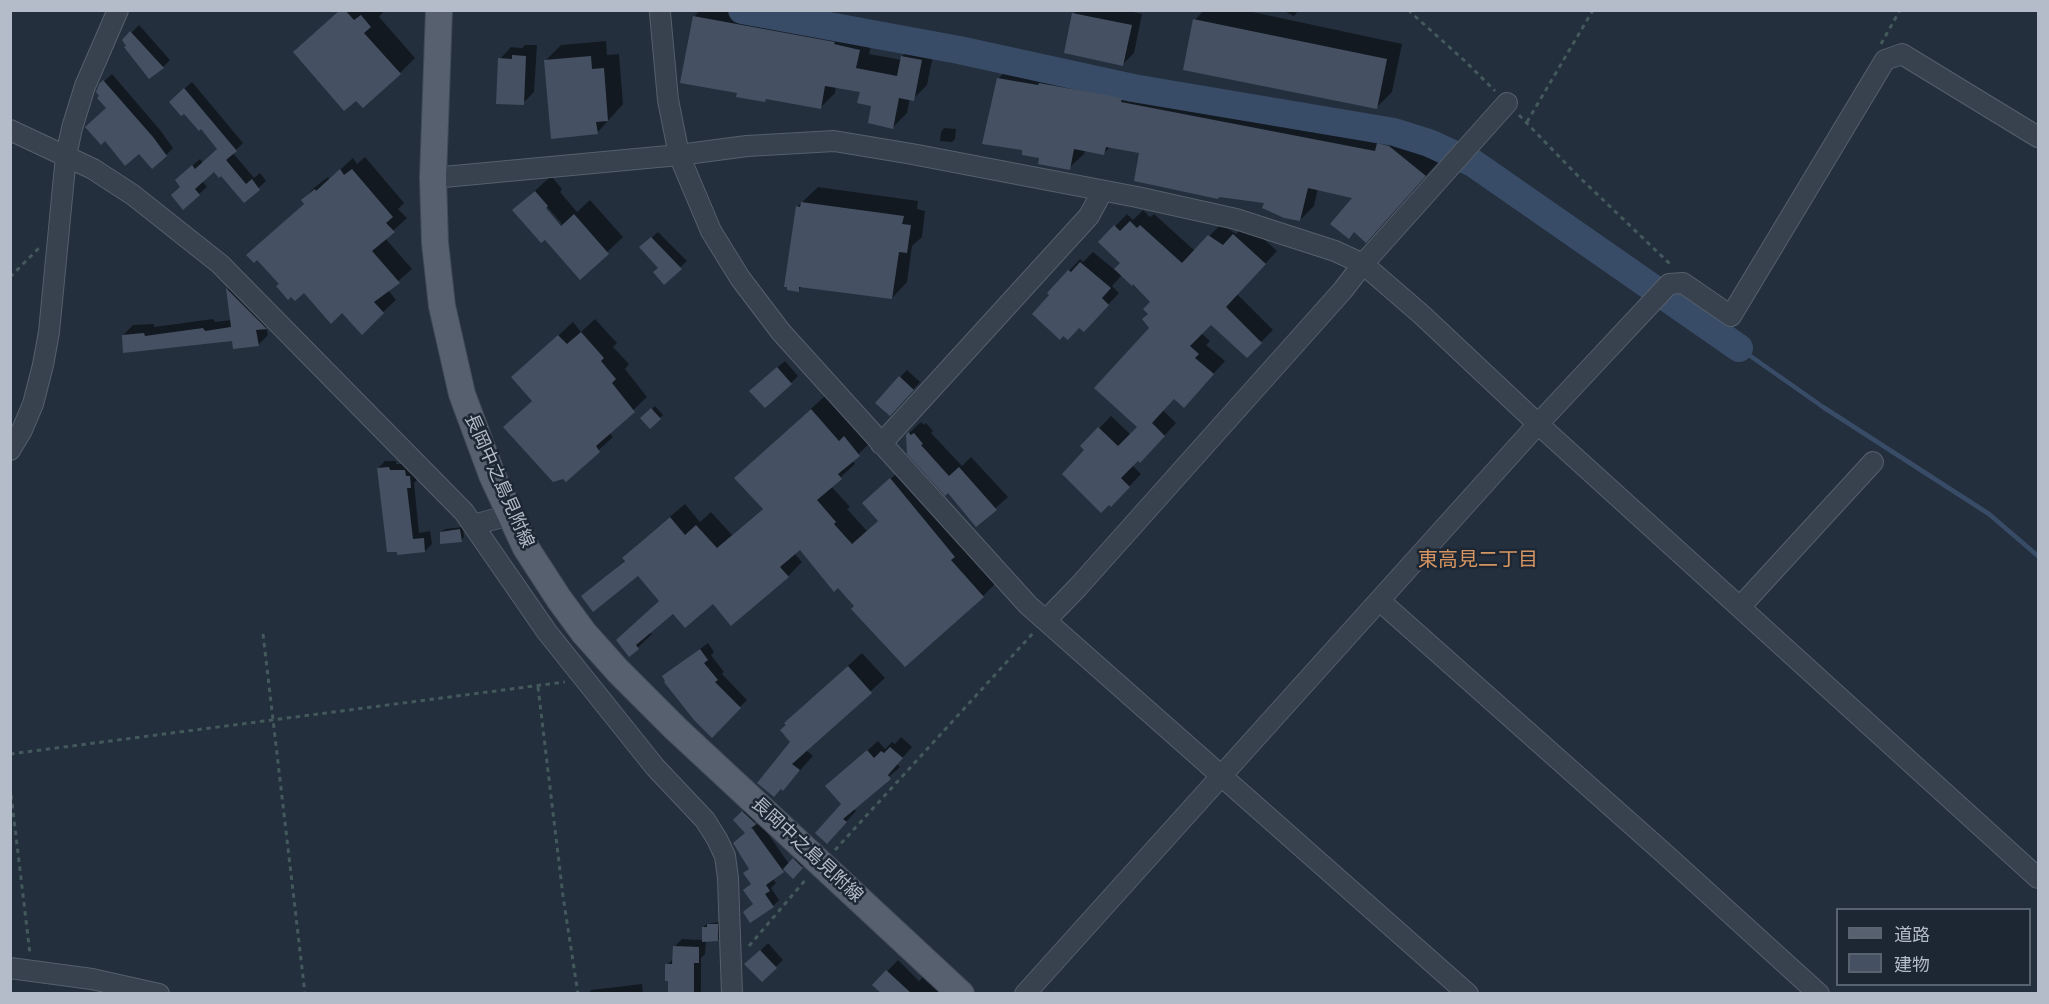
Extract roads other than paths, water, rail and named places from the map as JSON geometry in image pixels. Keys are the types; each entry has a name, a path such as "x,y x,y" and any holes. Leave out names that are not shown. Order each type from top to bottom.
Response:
{"main road":[{"name":"長岡中之島見附線","path":"439,10 433,178 435,243 442,306 459,383 492,475 526,548 584,633 618,670 675,728 961,993"}],"street":[{"path":"10,450 22,430 39,385 49,332 66,156 72,128 85,86 118,10"},
{"path":"660,13 668,100 679,154 711,231 740,278 781,332 1028,605 1468,993"},
{"path":"1025,993 1538,424 1669,284 1683,283 1731,316 1885,60 1902,54 2038,137"},
{"path":"1046,620 1335,299 1363,264 1507,103"},
{"path":"10,130 93,169 133,195 220,264 464,512 547,633 655,767 705,820 717,839 725,856 728,878 732,993"},
{"path":"433,178 747,146 834,141 1137,197 1236,219 1335,251 1363,264 1422,315 1538,424 2038,878"},
{"path":"881,444 1089,216 1102,192"},
{"path":"1740,607 1873,462"},
{"path":"473,525 510,515"},
{"path":"1380,601 1819,993"},
{"path":"20,969 92,979 159,993"}],"waterway":[{"path":"742,10 959,50 1133,88 1394,132 1429,143 1473,163 1739,348"},
{"path":"1739,348 1823,407 1989,514 2038,556"}],"district":[{"name":"東高見二丁目","path":"1478,560"}]}
